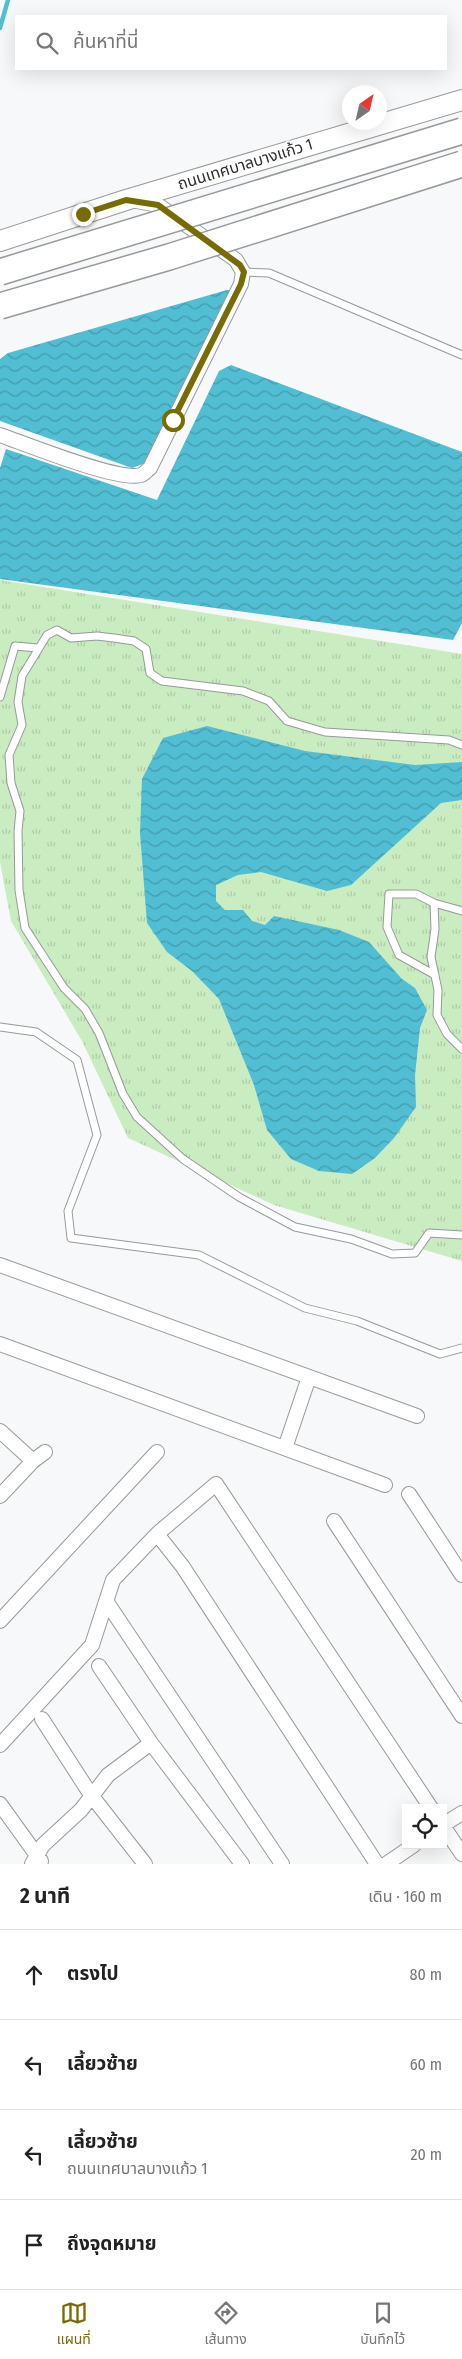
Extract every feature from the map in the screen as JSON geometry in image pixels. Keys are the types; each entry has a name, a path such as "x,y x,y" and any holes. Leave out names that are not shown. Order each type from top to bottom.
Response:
{"highway":[{"path":"0,272 462,131"},
{"path":"0,306 169,257 462,164"}],"main road":[{"name":"ถนนเทศบาลบางแก้ว 1","path":"0,240 126,200 462,100"}],"street":[{"path":"0,435 107,472 127,476 141,475 150,468 241,284 244,272 236,260 158,205 126,200"},
{"path":"0,1265 417,1416"},
{"path":"0,1344 385,1485"},
{"path":"285,1448 309,1377"},
{"path":"0,1431 32,1461"},
{"path":"0,1496 32,1461 45,1452"},
{"path":"0,1621 157,1452"},
{"path":"0,1745 92,1645 113,1580 157,1534 216,1484 428,1804"},
{"path":"409,1494 462,1575"},
{"path":"334,1521 462,1716"},
{"path":"157,1534 183,1568 377,1864"},
{"path":"106,1602 282,1864"},
{"path":"99,1666 151,1743 242,1864"},
{"path":"42,1719 91,1795 145,1864"},
{"path":"0,1804 37,1861 51,1836 81,1810 108,1775 151,1743"},
{"path":"447,1823 462,1813"},
{"path":"447,1832 462,1854"},
{"path":"386,1864 408,1849"}],"lane":[{"path":"244,272 269,273 462,355"},
{"path":"462,745 449,740 325,732 287,721 269,701 243,691 162,680 150,673 146,649 134,642 97,636 71,638 57,630 47,635 22,676 18,702 22,725 9,755 11,783 20,811 18,831 20,890 26,928 64,988 84,1008 99,1033 123,1094 137,1118 182,1158 206,1175 239,1197 296,1226 351,1239 392,1254 415,1253 429,1233 462,1235"},
{"path":"0,697 15,646 38,648"},
{"path":"435,975 399,955 387,927 388,894 416,894 434,903 462,911"},
{"path":"434,903 435,929 431,956 438,990 437,1015 447,1034 462,1048"},
{"path":"0,1027 36,1032 77,1060 97,1135 68,1211 71,1238 199,1255 305,1308 357,1321 440,1354 462,1348"}],"green space":[{"path":"0,580 462,654 462,1261 274,1205 128,1138 82,1041 11,921 0,862"}],"water":[{"path":"227,290 233,290 148,462 132,468 0,421 0,359 8,353"},
{"path":"231,365 462,452 462,623 453,640 0,579 0,468 6,449 157,500 219,371"},
{"path":"207,726 305,751 415,765 462,762 462,800 441,803 351,885 327,891 261,872 238,875 216,885 216,901 225,910 243,910 252,921 265,925 274,916 339,930 369,942 402,979 415,988 427,1010 420,1028 415,1075 416,1107 394,1138 375,1158 352,1174 319,1171 291,1159 267,1130 254,1085 219,999 192,971 167,952 147,923 140,833 142,779 163,738"}],"waterway":[{"path":"0,28 8,0"}],"route":[{"path":"83,214 126,200 136,200 158,205 236,260 244,272 241,284 173,420"}]}
